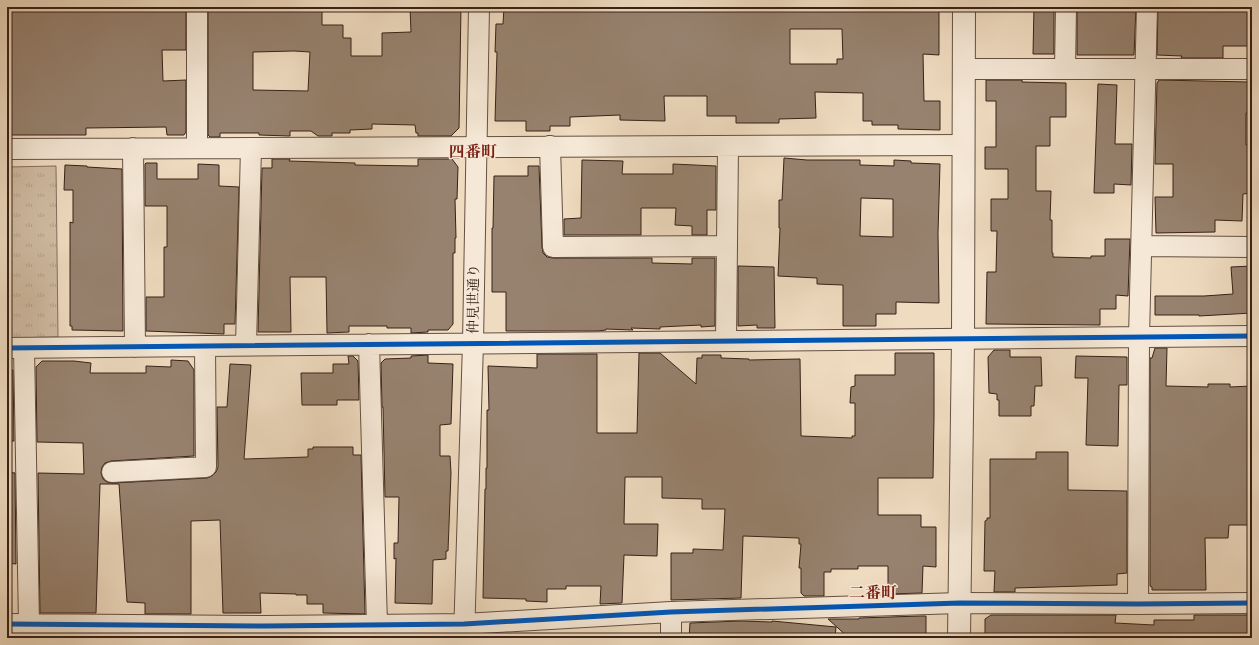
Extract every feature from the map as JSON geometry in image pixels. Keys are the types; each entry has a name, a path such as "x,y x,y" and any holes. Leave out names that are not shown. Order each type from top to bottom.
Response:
{"street":[{"path":"197,7 197,148"},
{"name":"仲見世通り","path":"464,631 473,343 478,7"},
{"path":"959,638 964,7"},
{"path":"1065,69 1066,7"},
{"path":"1138,604 1139,338 1147,7"},
{"path":"964,69 1252,69"},
{"path":"7,149 963,145"},
{"path":"550,146 553,247 727,246"},
{"path":"726,341 728,146"},
{"path":"133,148 135,347"},
{"path":"246,345 251,148"},
{"path":"1141,246 1252,247"},
{"path":"28,624 15,348 1252,336"},
{"path":"369,344 377,625"},
{"path":"112,472 206,467 205,346"},
{"path":"7,624 266,632 377,625 464,631 671,612 960,604 1252,603"},
{"path":"671,612 671,638"}],"green space":[{"path":"56,166 58,337 7,338 7,167"}],"building":[{"path":"7,7 186,7 186,50 162,50 163,81 186,80 186,132 184,135 167,135 166,127 86,128 86,135 7,135"},
{"path":"208,7 309,7 309,9 322,9 322,25 343,25 343,38 351,38 351,56 382,56 382,33 411,32 410,7 461,7 459,128 451,136 418,136 415,125 372,124 372,129 350,130 350,133 332,133 332,136 318,136 311,131 290,131 290,136 259,135 259,133 220,133 220,137 210,137 208,135","holes":["253,52 310,52 308,91 253,90"]},
{"path":"504,7 632,7 664,9 664,7 693,7 693,11 722,11 722,7 939,7 939,55 923,54 924,101 940,101 940,130 898,129 898,125 872,125 872,121 863,121 863,93 815,92 816,118 779,119 779,123 736,123 736,116 707,116 707,96 664,96 665,121 620,120 620,115 570,117 570,126 550,126 550,131 526,131 526,121 495,121 497,52 495,52 496,24 503,24","holes":["790,29 842,29 843,59 837,59 837,64 790,64"]},
{"path":"1034,7 1054,7 1054,54 1033,54"},
{"path":"1077,7 1136,7 1134,55 1077,55"},
{"path":"1158,7 1252,7 1252,46 1223,46 1223,58 1181,58 1182,56 1157,55"},
{"path":"986,80 1022,80 1022,82 1066,83 1066,117 1050,117 1050,146 1036,146 1036,191 1051,191 1050,220 1052,220 1053,257 1091,258 1091,256 1105,256 1105,239 1130,239 1128,296 1116,295 1116,309 1100,309 1100,325 986,324 987,272 996,272 997,231 991,231 991,199 1008,199 1008,169 985,169 985,147 996,147 996,101 986,101"},
{"path":"1159,80 1249,82 1249,113 1246,113 1246,145 1252,144 1252,193 1243,194 1242,221 1215,220 1215,232 1156,233 1155,197 1173,197 1173,164 1155,164 1157,83"},
{"path":"1098,84 1117,85 1115,144 1132,144 1131,185 1114,184 1114,193 1094,193"},
{"path":"784,158 807,160 860,160 860,165 894,166 894,160 911,161 911,163 940,164 938,233 939,303 896,302 896,314 876,314 876,326 843,326 843,285 817,284 817,278 778,276 780,228 779,200 782,200","holes":["861,198 893,199 893,237 860,236"]},
{"path":"272,159 355,163 355,165 418,166 418,159 452,159 458,167 457,199 455,199 456,238 455,253 453,253 453,324 448,330 428,330 428,332 411,333 411,328 387,328 387,326 349,326 349,332 327,333 326,277 290,277 291,332 258,332 262,168 272,168"},
{"path":"582,160 623,161 622,174 673,174 673,164 716,166 716,210 707,210 707,235 692,235 692,226 675,225 676,208 641,208 641,235 564,235 564,219 581,218"},
{"path":"146,163 157,163 157,179 198,179 198,164 219,165 219,186 239,187 235,324 224,324 224,334 146,331 146,297 164,297 164,247 167,247 167,206 145,206"},
{"path":"65,165 122,169 123,331 72,330 72,326 70,326 70,222 73,223 73,190 64,190"},
{"path":"528,166 539,166 542,247 543,253 547,257 652,258 652,263 692,264 692,258 715,258 715,326 701,327 701,325 660,327 660,329 631,328 633,330 606,329 597,331 506,331 506,292 492,292 494,176 528,176"},
{"path":"738,266 774,267 775,328 757,328 757,325 738,326"},
{"path":"1252,266 1252,313 1199,316 1155,315 1155,296 1204,296 1233,294 1231,267"},
{"path":"1155,348 1167,348 1166,386 1208,387 1208,384 1230,384 1230,387 1252,386 1252,525 1229,525 1228,538 1205,538 1206,590 1152,590 1152,587 1150,586 1150,358 1152,358"},
{"path":"994,350 1010,350 1010,357 1041,357 1042,386 1035,386 1034,406 1031,406 1031,416 999,416 999,400 997,400 997,394 989,393 988,357"},
{"path":"639,353 660,353 696,384 697,358 702,358 702,355 721,355 721,358 749,360 800,359 801,436 852,438 852,436 855,436 855,403 850,403 851,387 855,386 855,375 895,375 895,353 934,353 933,478 878,478 878,515 921,515 921,527 936,527 936,567 923,566 922,593 888,594 888,566 858,566 858,569 831,569 831,572 824,572 824,596 804,596 801,593 801,568 799,568 801,544 799,544 799,538 743,536 741,598 671,600 671,553 693,553 693,549 723,550 725,509 702,509 702,499 662,498 662,477 625,477 624,524 658,524 657,556 624,555 622,603 600,604 601,586 566,586 566,589 547,589 547,602 526,601 526,599 483,598 485,489 487,468 487,410 489,410 488,366 537,368 537,354 597,354 597,433 637,433"},
{"path":"428,355 428,363 453,364 451,424 440,425 440,456 450,456 451,473 448,551 446,551 446,559 433,560 432,604 395,603 396,558 394,559 394,543 398,543 399,497 385,497 381,363 385,359 411,358 411,356"},
{"path":"348,356 353,356 358,361 359,400 337,400 337,405 302,405 301,373 333,373 333,364 349,364"},
{"path":"1076,356 1127,357 1127,385 1119,385 1118,446 1086,445 1088,378 1075,378"},
{"path":"171,360 188,361 194,370 194,456 111,461 105,463 102,467 101,473 103,479 107,482 113,483 207,478 212,476 218,467 217,407 227,407 230,364 251,365 244,459 308,457 308,449 313,449 313,447 353,447 353,455 361,455 365,614 323,613 323,604 307,604 307,595 260,593 261,613 223,613 220,520 191,521 191,614 145,614 145,603 127,602 119,484 100,484 96,613 40,613 38,473 84,474 83,443 37,442 36,367 42,361 74,361 91,363 90,373 146,373 146,366 171,367"},
{"path":"7,370 13,370 14,441 7,441"},
{"path":"1036,452 1068,452 1068,490 1127,491 1127,573 1117,574 1117,585 1015,588 1015,592 994,592 995,571 984,571 985,521 987,518 990,518 990,459 1036,459"},
{"path":"7,472 15,473 16,564 7,563"},
{"path":"991,615 1116,615 1115,623 1154,625 1154,620 1194,620 1194,615 1252,615 1252,638 985,638 985,619"},
{"path":"926,616 926,638 849,638 828,619 859,619"},
{"path":"772,621 836,627 835,638 689,638 690,623"}],"cycle path":[{"path":"7,348 1252,336"},
{"path":"7,624 266,626 464,624 671,612 960,603 1252,603"}],"district":[{"name":"四番町","path":"473,151"},
{"name":"二番町","path":"873,592"}]}
